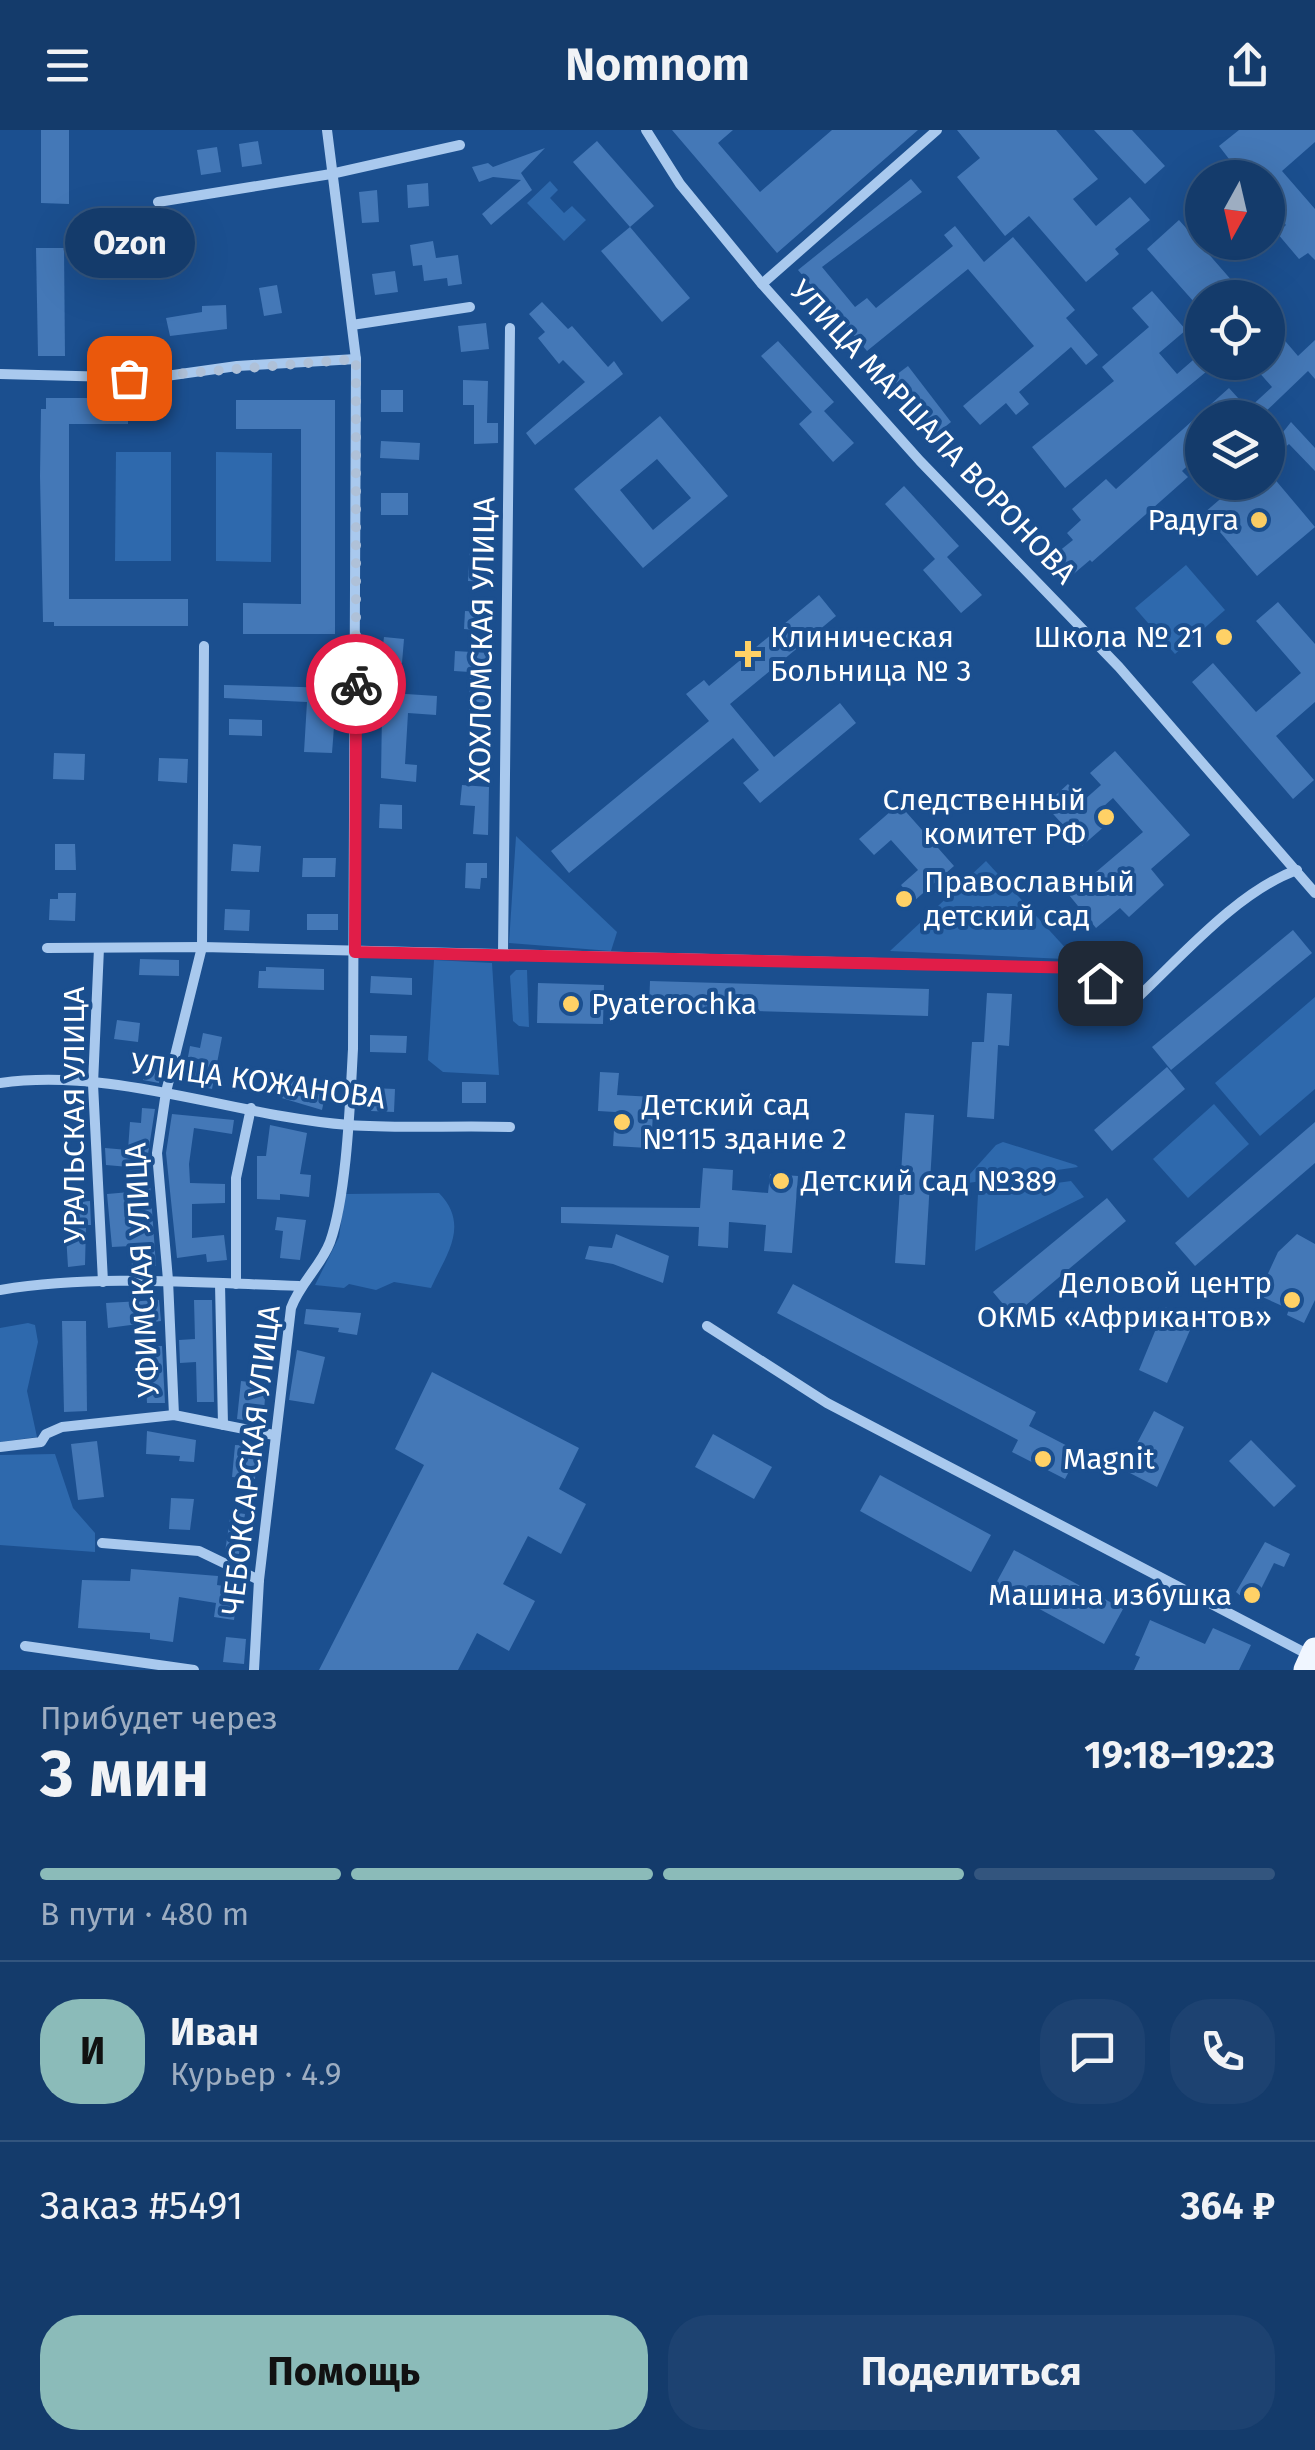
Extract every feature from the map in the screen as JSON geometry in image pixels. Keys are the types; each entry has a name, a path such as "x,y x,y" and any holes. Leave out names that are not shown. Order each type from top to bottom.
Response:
{"street":[{"name":"ЧЕБОКСАРСКАЯ УЛИЦА","path":"254,1670 259,1580 291,1308 299,1286 317,1266 330,1241 347,1125 355,952 356,359 327,130"},
{"name":"УЛИЦА МАРШАЛА ВОРОНОВА","path":"646,130 680,184 762,284 920,461 1120,666 1315,893"},
{"path":"762,284 937,130"},
{"path":"158,202 331,174 460,144"},
{"path":"352,326 470,307"},
{"name":"ХОХЛОМСКАЯ УЛИЦА","path":"503,953 510,328"},
{"path":"0,374 152,378 237,366 356,359"},
{"name":"УФИМСКАЯ УЛИЦА","path":"174,1416 157,1154 166,1092 202,947 204,646"},
{"path":"47,948 202,947 1086,968 1114,998 1134,1000 1256,892 1272,880 1297,870"},
{"name":"УРАЛЬСКАЯ УЛИЦА","path":"99,948 93,1084 103,1282"},
{"name":"УЛИЦА КОЖАНОВА","path":"0,1083 28,1079 166,1092 347,1125 510,1127"},
{"path":"236,1284 236,1178 251,1108"},
{"path":"0,1290 168,1280 299,1286"},
{"path":"220,1284 224,1425"},
{"path":"707,1326 842,1411 1311,1659"},
{"path":"0,1448 41,1442 46,1434 62,1426 174,1416 274,1435"},
{"path":"102,1543 199,1551 259,1580"},
{"path":"24,1646 194,1670"}],"shaded area":[{"path":"550,181 558,190 550,198 564,213 572,206 586,220 564,241 527,203"},
{"path":"116,452 171,452 171,561 115,561"},
{"path":"216,452 272,453 271,562 216,561"},
{"path":"1186,565 1225,610 1175,654 1135,608"},
{"path":"516,836 617,932 611,951 509,943"},
{"path":"986,861 1070,953 1065,959 890,951"},
{"path":"434,960 492,963 499,1075 443,1072 428,1060"},
{"path":"516,970 527,970 529,1027 513,1021 510,976"},
{"path":"1315,997 1315,1089 1260,1136 1215,1083"},
{"path":"1214,1104 1249,1144 1188,1198 1153,1159"},
{"path":"1003,1142 1076,1165 1078,1167 961,1184"},
{"path":"1071,1181 1084,1197 975,1251 978,1194"},
{"path":"439,1193 453,1217 454,1229 448,1253 431,1288 394,1282 376,1290 349,1284 344,1288 315,1285 339,1237 345,1194"},
{"path":"35,1325 38,1342 27,1391 37,1437 0,1442 0,1328"},
{"path":"55,1454 73,1508 95,1533 95,1552 0,1545 0,1455"}],"building":[{"path":"41,130 69,130 69,204 41,203"},
{"path":"672,130 733,130 718,143 760,192 832,130 918,130 777,253"},
{"path":"957,130 1056,130 1098,179 1073,199 1096,226 1130,197 1150,220 1115,249 1119,254 1086,282 1029,216 1005,236 957,177 980,158"},
{"path":"1094,130 1132,130 1165,166 1145,184"},
{"path":"1239,130 1315,130 1315,142 1285,168 1285,160 1230,160 1219,146"},
{"path":"258,141 262,164 242,167 239,144"},
{"path":"597,141 654,206 630,227 573,162"},
{"path":"217,147 221,172 201,175 197,150"},
{"path":"545,148 521,173 532,190 491,225 482,214 521,180 493,177 479,182 472,167 488,163 493,167"},
{"path":"1285,174 1315,209 1315,260 1308,253 1299,259 1285,242"},
{"path":"911,179 922,192 822,267 855,307 867,298 876,308 953,246 944,235 955,226 984,262 1013,237 1075,310 1066,318 1098,355 1086,365 1071,347 1019,392 1029,404 1016,415 1006,403 980,425 963,406 1034,346 968,269 867,351 798,270"},
{"path":"428,183 429,206 408,208 407,185"},
{"path":"377,190 379,222 362,223 359,192"},
{"path":"1179,220 1185,227 1185,260 1214,260 1231,280 1185,280 1185,292 1147,249"},
{"path":"630,227 690,298 662,322 601,251"},
{"path":"184,234 188,257 161,261 158,238"},
{"path":"433,241 436,258 458,255 462,284 448,286 447,278 424,281 422,265 413,266 410,245"},
{"path":"36,248 64,248 65,356 38,356"},
{"path":"112,248 139,248 139,273 111,272"},
{"path":"395,271 398,292 375,295 372,274"},
{"path":"277,285 282,313 264,316 259,288"},
{"path":"1152,291 1185,329 1159,353 1177,374 1185,367 1185,380 1196,380 1065,488 1032,447 1114,381 1102,367 1149,327 1132,308"},
{"path":"542,302 568,329 572,326 608,367 614,361 623,374 535,445 526,433 585,382 563,360 559,364 538,338 545,332 529,314"},
{"path":"226,305 227,329 170,336 166,318 202,312 202,306"},
{"path":"486,323 489,349 461,352 458,326"},
{"path":"1315,340 1315,379 1308,371 1278,400 1258,400 1272,387 1266,380 1285,380 1285,341 1298,356"},
{"path":"778,341 834,402 824,411 854,443 833,462 799,424 812,412 761,356"},
{"path":"908,366 951,422 936,434 892,378"},
{"path":"463,380 488,381 487,423 498,423 498,443 474,444 474,405 463,405"},
{"path":"1229,388 1240,400 1216,400"},
{"path":"381,390 403,390 403,412 381,412"},
{"path":"46,398 128,398 128,424 69,424 69,599 188,599 188,626 54,626 54,622 43,622 40,476 41,409 46,409"},
{"path":"236,400 335,400 335,634 243,634 243,603 301,604 301,429 236,429"},
{"path":"660,416 728,496 643,568 574,489","holes":["657,459 691,498 653,530 620,490"]},
{"path":"1291,422 1315,448 1315,471 1289,444 1285,447 1285,430"},
{"path":"1185,427 1182,471 1185,480 1070,577 1053,556 1073,540 1067,533 1081,520 1072,509 1106,479 1116,489"},
{"path":"381,441 420,443 419,460 380,458"},
{"path":"904,486 959,546 947,557 982,595 961,613 923,570 935,559 885,504"},
{"name":"Радуга","path":"1285,491 1315,527 1257,576 1204,513 1219,500 1285,500"},
{"path":"381,493 408,493 408,515 381,515"},
{"path":"470,548 490,549 489,582 468,581"},
{"path":"819,595 836,616 730,704 774,757 840,703 856,723 760,803 743,783 759,770 733,738 569,873 551,851 709,721 686,694 704,680 709,686"},
{"path":"1278,602 1315,644 1315,702 1276,736 1314,780 1293,799 1192,682 1213,663 1256,712 1301,673 1256,621"},
{"path":"465,611 489,612 488,631 464,629"},
{"path":"384,637 404,639 402,663 381,661"},
{"path":"455,651 488,653 489,713 469,712 470,672 454,671"},
{"path":"224,685 337,688 332,753 304,752 307,702 224,698"},
{"path":"375,692 437,696 436,715 408,713 405,764 417,765 416,782 381,778 382,711 373,711"},
{"path":"229,719 262,720 262,736 229,735"},
{"path":"1115,751 1190,835 1151,869 1164,885 1129,917 1120,908 1096,928 1069,895 1143,832 1113,798 1095,814 1106,825 1082,846 1045,805 1068,784 1083,801 1101,785 1090,773"},
{"path":"54,753 85,754 84,780 53,779"},
{"path":"159,758 188,759 187,783 158,781"},
{"path":"462,785 489,787 488,835 473,834 475,806 460,805"},
{"path":"380,804 402,805 402,829 379,828"},
{"path":"899,804 954,866 914,901 901,885 918,870 891,840 874,855 859,839"},
{"path":"55,844 75,844 76,870 55,870"},
{"path":"233,844 261,846 259,872 231,871"},
{"path":"303,858 336,858 335,877 302,877"},
{"path":"466,863 487,863 487,878 481,878 480,889 465,888"},
{"path":"58,893 76,893 75,921 49,920 50,899 58,899"},
{"path":"225,909 250,910 249,931 224,930"},
{"path":"307,914 338,914 338,930 307,930"},
{"path":"1293,930 1312,953 1171,1070 1152,1047"},
{"path":"140,959 179,960 179,976 139,975"},
{"path":"266,967 324,969 324,990 258,988 259,971 266,971"},
{"path":"371,976 412,978 412,995 370,993"},
{"path":"650,981 929,989 928,1016 649,1008"},
{"name":"Pyaterochka","path":"538,983 604,985 603,1024 537,1023"},
{"path":"987,993 1012,994 1009,1046 998,1045 994,1119 967,1117 972,1042 984,1042"},
{"path":"117,1020 140,1023 138,1042 114,1039"},
{"path":"203,1033 222,1037 212,1089 192,1084 199,1059 188,1057 190,1046 200,1048"},
{"path":"370,1035 407,1036 406,1053 370,1052"},
{"path":"147,1051 163,1054 159,1083 143,1080"},
{"path":"1167,1067 1185,1089 1112,1151 1094,1130"},
{"path":"600,1072 619,1073 617,1095 654,1097 652,1130 667,1131 666,1149 613,1146 615,1112 598,1111"},
{"path":"279,1078 327,1087 322,1110 275,1096"},
{"path":"462,1082 486,1082 486,1103 462,1103"},
{"path":"372,1088 395,1089 394,1112 371,1111"},
{"path":"142,1108 155,1109 148,1154 156,1266 132,1267 131,1246 112,1247 107,1194 130,1192 129,1167 106,1165 105,1148 128,1150 130,1122 141,1123"},
{"path":"905,1113 934,1115 925,1265 895,1263"},
{"path":"172,1114 234,1120 232,1134 194,1128 189,1164 190,1183 225,1184 225,1203 192,1204 192,1238 224,1235 227,1260 207,1262 206,1254 177,1258 166,1153"},
{"path":"1315,1122 1315,1163 1195,1266 1175,1243"},
{"path":"270,1125 307,1133 300,1174 311,1175 309,1197 280,1194 280,1200 257,1199 257,1156 266,1156"},
{"path":"703,1168 733,1170 732,1190 768,1193 770,1174 798,1176 792,1253 764,1251 766,1225 729,1222 728,1248 698,1246 699,1227 561,1223 561,1207 700,1208"},
{"path":"1107,1198 1126,1221 1013,1316 993,1292"},
{"path":"90,1201 85,1265 68,1267 64,1203"},
{"path":"277,1217 306,1220 300,1260 280,1258 283,1231 275,1230"},
{"path":"616,1234 669,1256 663,1283 613,1264 585,1259 589,1246 612,1248"},
{"path":"1297,1234 1315,1244 1315,1300 1304,1323 1287,1315 1289,1309 1258,1295 1278,1252"},
{"path":"793,1284 1036,1412 1029,1426 1079,1452 1065,1479 1012,1452 1018,1440 777,1313"},
{"path":"159,1300 161,1321 108,1328 106,1303"},
{"path":"194,1300 212,1300 214,1402 197,1402 196,1362 180,1363 179,1340 195,1339"},
{"path":"1165,1307 1194,1321 1167,1383 1139,1370"},
{"path":"306,1309 361,1313 357,1335 338,1332 339,1328 304,1324"},
{"path":"62,1321 86,1321 87,1411 64,1412"},
{"path":"162,1346 165,1403 147,1403 144,1347"},
{"path":"253,1348 269,1349 263,1423 237,1419 241,1381 249,1382"},
{"path":"297,1350 325,1357 314,1404 289,1400"},
{"path":"432,1372 579,1448 559,1489 586,1504 561,1554 528,1536 503,1584 535,1601 509,1651 477,1633 458,1670 319,1670 424,1465 395,1449"},
{"path":"1154,1411 1184,1427 1157,1487 1128,1472 1139,1451 1134,1449"},
{"path":"147,1431 196,1440 194,1462 179,1461 180,1456 146,1454"},
{"path":"713,1434 772,1467 754,1499 695,1467"},
{"path":"1251,1440 1296,1486 1274,1507 1229,1461"},
{"path":"97,1441 104,1497 78,1500 71,1444"},
{"path":"235,1445 257,1446 255,1479 232,1477"},
{"path":"880,1475 991,1535 971,1572 860,1511"},
{"path":"171,1498 194,1499 190,1530 169,1529"},
{"path":"231,1512 245,1514 239,1554 225,1552"},
{"path":"1265,1542 1290,1554 1284,1567 1274,1563 1261,1589 1261,1599 1249,1603 1236,1592"},
{"path":"1014,1550 1123,1609 1104,1644 995,1585"},
{"path":"131,1569 218,1576 217,1585 238,1588 234,1620 214,1617 216,1603 179,1597 173,1642 150,1639 150,1633 78,1628 82,1580 130,1581"},
{"path":"1150,1620 1205,1644 1213,1628 1251,1645 1239,1670 1134,1670 1140,1657 1135,1655"},
{"path":"226,1637 246,1639 244,1664 223,1662"}],"way so far":[{"path":"129,378 356,359 356,684"}],"place":[{"name":"Ozon","path":"129,378"},
{"name":"Радуга","path":"1259,520"},
{"name":"Школа № 21","path":"1224,637"},
{"name":"Клиническая Больница № 3","path":"748,654"},
{"name":"Следственный комитет РФ","path":"1106,817"},
{"name":"Православный детский сад","path":"904,899"},
{"name":"Pyaterochka","path":"571,1004"},
{"name":"Детский сад №115 здание 2","path":"622,1122"},
{"name":"Детский сад №389","path":"781,1181"},
{"name":"Деловой центр ОКМБ «Африкантов»","path":"1292,1300"},
{"name":"Magnit","path":"1043,1459"},
{"name":"Машина избушка","path":"1252,1595"}],"route":[{"path":"356,684 355,952 1086,968 1100,983"}]}
